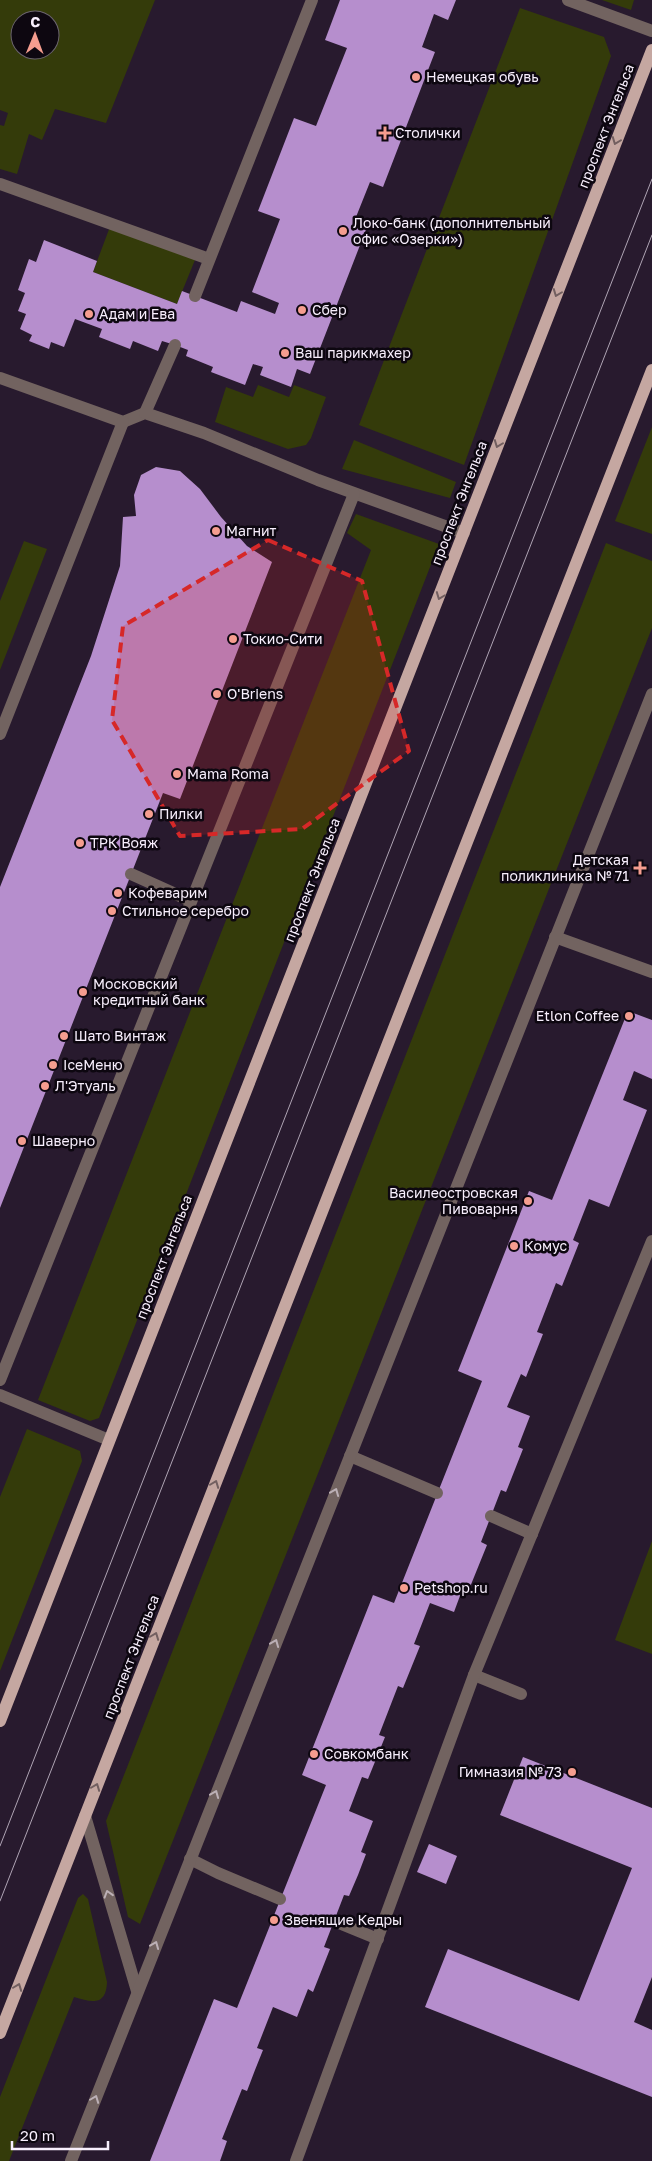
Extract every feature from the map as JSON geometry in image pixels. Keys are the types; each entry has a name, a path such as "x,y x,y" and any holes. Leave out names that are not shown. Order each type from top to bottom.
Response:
{"main road":[{"name":"проспект Энгельса","path":"0,1721 652,50"},
{"name":"проспект Энгельса","path":"0,2032 652,370"}],"street":[{"path":"195,296 312,0"},
{"path":"568,0 652,32"},
{"path":"0,184 209,259"},
{"path":"145,413 175,345"},
{"path":"0,378 123,422 145,413 204,433 354,494 464,533"},
{"path":"0,734 123,422"},
{"path":"0,1380 354,494"},
{"path":"71,2161 554,937 652,694"},
{"path":"131,874 191,901"},
{"path":"554,937 652,972"},
{"path":"296,2161 474,1675 646,1266 652,1241"},
{"path":"0,1395 109,1440"},
{"path":"350,1456 437,1493"},
{"path":"491,1516 532,1534"},
{"path":"474,1675 521,1694"},
{"path":"85,1816 137,1991"},
{"path":"190,1859 280,1899"},
{"path":"334,1921 378,1939"}],"highlighted area":[{"path":"268,540 362,581 409,751 302,829 180,836 112,720 123,626"}],"green space":[{"path":"0,0 155,0 106,123 55,109 42,140 29,134 17,174 0,169 0,125 4,126 8,113 0,110"},
{"path":"602,0 634,0 631,10"},
{"path":"520,8 604,37 611,56 464,465 359,425"},
{"path":"111,224 197,255 177,304 93,272"},
{"path":"258,385 289,397 294,385 326,397 311,438 306,445 288,449 215,422 226,387 253,397"},
{"path":"652,427 652,534 615,521"},
{"path":"354,440 456,482 450,498 342,469"},
{"path":"356,514 439,544 99,1418 90,1421 38,1400 371,550 347,533"},
{"path":"24,541 47,549 0,670 0,601"},
{"path":"606,543 652,561 652,628 140,1924 128,1917 106,1821"},
{"path":"27,1429 80,1451 82,1461 0,1671 0,1497"},
{"path":"652,1541 652,1654 615,1640"},
{"path":"83,1894 88,1899 107,1982 106,1990 104,1996 96,2001 74,1997 9,2161 0,2161 0,2097 78,1898"}],"building":[{"path":"340,0 456,0 448,20 434,14 422,47 435,52 383,187 370,182 356,217 369,222 310,374 297,369 291,387 260,375 263,367 253,364 245,385 211,372 213,367 186,356 188,350 162,341 158,351 133,341 130,349 99,337 102,329 75,319 64,347 51,342 49,349 29,341 32,335 20,329 26,314 18,311 25,293 18,290 29,259 36,262 44,240 97,261 93,272 177,304 182,291 237,312 241,301 275,314 279,303 252,292 280,219 258,211 294,118 316,126 347,48 325,40"},
{"name":"ТРК Вояж","path":"156,467 180,471 200,489 221,517 247,546 272,562 180,799 163,793 0,1208 0,887 91,656 120,566 123,517 136,516 134,495 141,475"},
{"path":"628,1011 652,1020 652,1079 634,1071 623,1100 647,1110 609,1207 589,1199 573,1240 579,1243 562,1286 556,1283 537,1332 543,1334 526,1377 521,1374 507,1407 530,1416 518,1447 523,1449 506,1492 501,1490 481,1542 487,1545 470,1587 464,1585 454,1612 430,1603 414,1644 420,1646 403,1688 398,1686 379,1735 385,1737 368,1779 362,1777 349,1811 373,1821 361,1852 366,1854 358,1875 349,1896 344,1895 324,1947 330,1949 313,1992 308,1989 297,2017 273,2007 257,2048 263,2050 247,2091 242,2089 222,2139 227,2141 220,2161 150,2161 214,1999 237,2008 326,1785 302,1775 373,1595 394,1603 482,1381 458,1371 529,1191 552,1200"},
{"path":"523,1757 652,1808 652,1977 634,2022 652,2030 652,2097 425,2007 448,1949 579,2001 632,1868 500,1815"},
{"path":"429,1844 457,1856 446,1884 417,1872"}],"tram line":[{"path":"0,1846 652,179"},
{"path":"0,1901 652,235"}],"place":[{"name":"Немецкая обувь","path":"416,77"},
{"name":"Столички","path":"385,133"},
{"name":"Локо-банк (дополнительный офис «Озерки»)","path":"343,231"},
{"name":"Сбер","path":"302,310"},
{"name":"Адам и Ева","path":"89,314"},
{"name":"Ваш парикмахер","path":"285,353"},
{"name":"Магнит","path":"216,531"},
{"name":"Токио-Сити","path":"233,639"},
{"name":"O'Briens","path":"217,694"},
{"name":"Mama Roma","path":"177,774"},
{"name":"Пилки","path":"149,814"},
{"name":"ТРК Вояж","path":"80,843"},
{"name":"Детская поликлиника № 71","path":"640,868"},
{"name":"Кофеварим","path":"118,893"},
{"name":"Стильное серебро","path":"112,911"},
{"name":"Московский кредитный банк","path":"83,992"},
{"name":"Etlon Coffee","path":"629,1016"},
{"name":"Шато Винтаж","path":"64,1036"},
{"name":"IceМеню","path":"53,1065"},
{"name":"Л'Этуаль","path":"45,1086"},
{"name":"Шаверно","path":"22,1141"},
{"name":"Василеостровская Пивоварня","path":"528,1201"},
{"name":"Комус","path":"514,1246"},
{"name":"Petshop.ru","path":"404,1588"},
{"name":"Совкомбанк","path":"314,1754"},
{"name":"Гимназия № 73","path":"572,1772"},
{"name":"Звенящие Кедры","path":"274,1920"}]}
